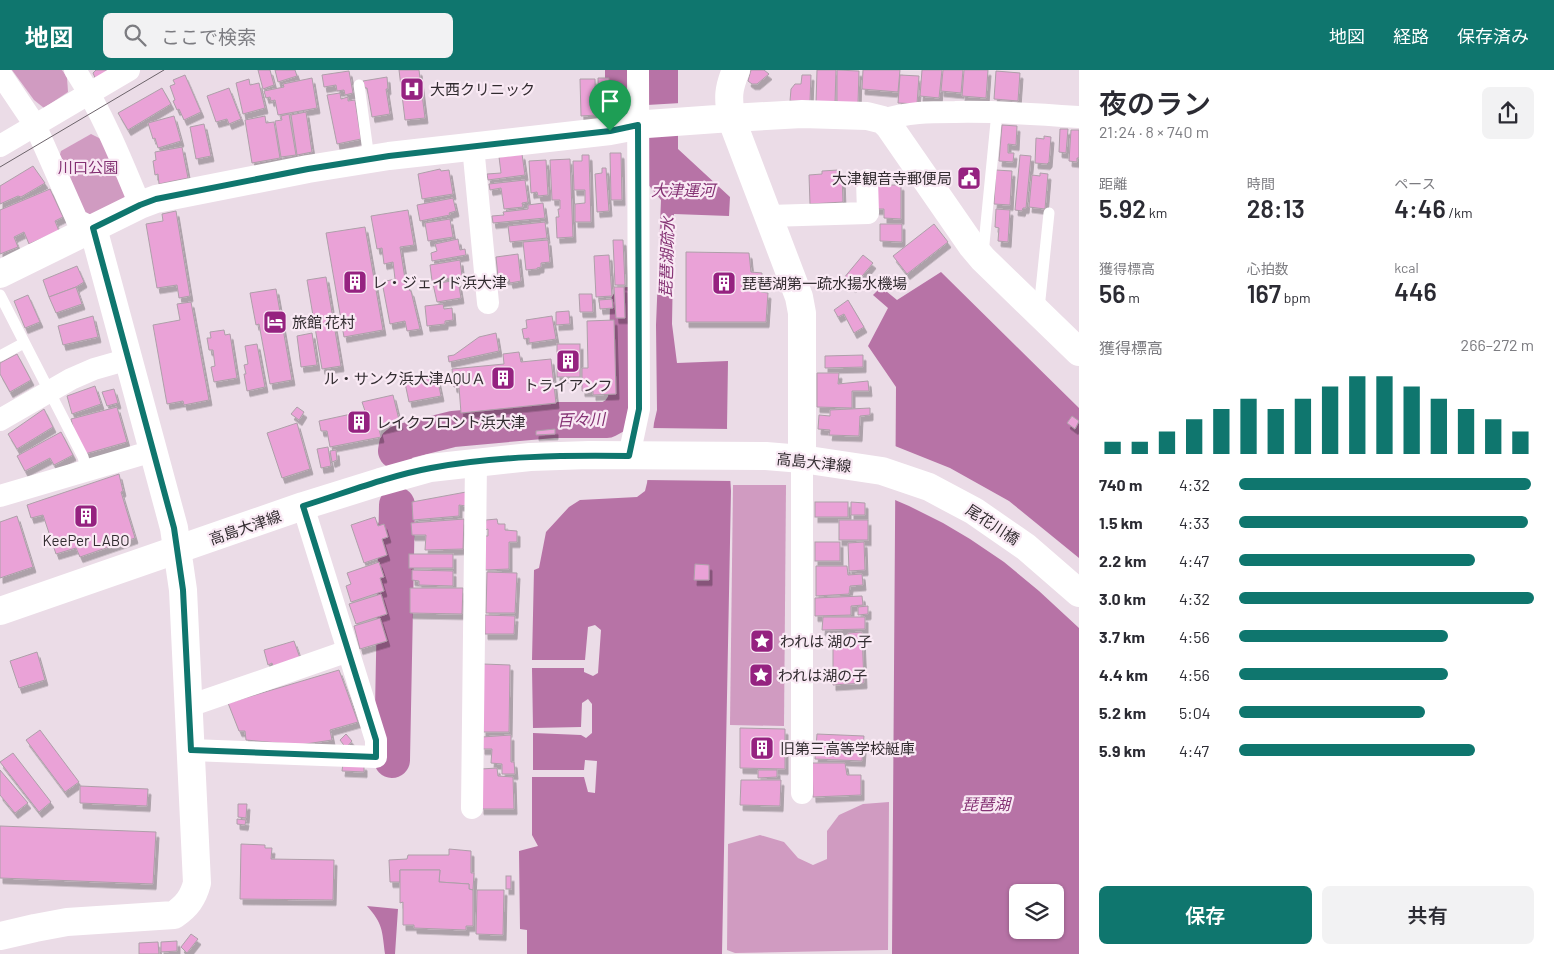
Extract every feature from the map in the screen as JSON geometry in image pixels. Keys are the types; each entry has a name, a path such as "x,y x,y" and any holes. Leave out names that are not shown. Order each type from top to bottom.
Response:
{"main road":[{"path":"736,70 728,97 731,118 794,281 802,313 802,459"},
{"path":"0,274 140,205 156,199 308,169 369,159 610,131 642,124 802,114 867,116 883,120 889,126 972,246 1079,352"},
{"path":"0,936 67,922 174,915 187,906 194,894 197,883 183,590 174,528 93,228"},
{"name":"高島大津線","path":"0,611 303,506 430,468 530,457 733,456 802,459 857,466 895,474"},
{"name":"尾花川橋","path":"895,474 929,486 997,525 1026,547 1079,593"}],"street":[{"path":"75,70 90,93 122,161 140,205"},
{"path":"0,146 129,70"},
{"path":"636,456 639,409 642,124 638,70"},
{"path":"0,73 35,125 77,220 93,228"},
{"path":"883,120 914,112 997,112 1079,117"},
{"path":"473,146 488,302"},
{"path":"769,216 868,213 867,180"},
{"path":"0,420 71,379 94,369 128,359"},
{"path":"0,496 154,451"},
{"path":"802,459 802,793"},
{"path":"472,808 476,462"},
{"path":"191,750 376,757 376,740 303,506"},
{"path":"189,706 348,651"}],"lane":[{"path":"359,85 369,159"},
{"path":"983,259 997,112"},
{"path":"1039,313 1049,213"},
{"path":"0,295 83,457 87,471"},
{"path":"0,356 24,342"}],"green space":[{"path":"12,70 62,70 67,77 68,92 44,108 34,100"},
{"name":"川口公園","path":"91,134 103,140 126,192 124,201 92,217 83,212 58,161 61,151"},
{"path":"733,485 786,485 784,726 730,725"},
{"path":"889,802 888,950 735,953 727,950 728,844 760,835 784,842 798,858 813,865 827,859 827,831 839,815 863,804"}],"water":[{"path":"648,70 678,70 678,149 730,197 729,216 674,214 672,324 677,363 728,361 727,427 731,491 722,954 527,954 527,930 520,929 519,851 538,846 532,835 532,777 584,777 588,792 595,793 597,761 585,760 584,770 533,770 533,733 581,735 586,738 592,733 592,704 588,699 582,703 581,727 533,728 532,668 584,668 584,672 593,676 598,673 601,630 595,625 588,627 585,660 532,660 534,570 539,568 546,532 569,507 580,500 637,497 645,491 657,410 656,325 661,200 646,182"},
{"name":"琵琶湖","path":"941,272 1079,408 1079,954 892,954 896,387 868,346 888,308 873,295 881,287 897,300"},
{"path":"367,906 398,909 395,954 385,954 381,928"}],"pier":[{"path":"681,103 681,133 647,134 647,105"},
{"path":"651,428 730,429 732,481 645,480"},
{"path":"895,446 950,468 1009,501 1079,558 1079,628 1004,562 943,523 895,500"}],"building":[{"path":"96,70 114,70 96,80 93,73"},
{"path":"258,70 270,70 274,85 263,89"},
{"path":"275,70 295,70 297,76 278,82"},
{"path":"399,70 419,70 425,118 405,120"},
{"path":"751,70 764,70 769,74 757,84 752,84 748,81"},
{"path":"817,70 836,70 835,103 816,103"},
{"path":"837,70 859,71 858,103 837,103"},
{"path":"863,70 900,70 898,92 862,89"},
{"path":"922,70 942,70 939,98 920,96"},
{"path":"943,70 963,70 961,93 941,91"},
{"path":"964,70 988,70 986,98 962,96"},
{"path":"349,71 353,93 345,95 344,90 337,91 336,85 324,87 322,75"},
{"path":"996,71 1020,73 1018,101 994,99"},
{"path":"185,75 201,112 184,120 173,101 175,100 170,86 175,84 173,80"},
{"path":"802,75 811,75 810,101 790,101 791,89 795,84 801,84"},
{"path":"900,75 919,76 917,104 898,103"},
{"path":"387,77 388,89 386,89 390,114 372,117 367,88 365,88 363,81"},
{"path":"312,78 317,108 278,115 275,100 271,101 270,97 266,98 264,91 284,87 283,84"},
{"path":"598,78 609,78 610,115 599,115"},
{"path":"249,79 250,85 259,83 265,108 243,114 236,83"},
{"path":"580,79 595,79 596,115 581,116"},
{"path":"162,88 171,104 128,130 118,113"},
{"path":"229,88 241,119 229,124 227,119 216,122 207,96"},
{"path":"340,93 341,99 348,97 348,101 355,100 361,139 337,144 327,95"},
{"path":"306,112 312,152 297,155 291,115"},
{"path":"289,114 296,155 281,157 275,121 282,120 281,116"},
{"path":"174,116 181,141 158,148 148,123"},
{"path":"265,116 266,123 274,122 280,158 252,163 245,120"},
{"path":"204,124 211,156 196,159 190,127"},
{"path":"1002,125 1017,126 1016,145 1008,144 1008,153 1014,153 1013,162 999,161"},
{"path":"1060,129 1068,129 1066,153 1059,152"},
{"path":"1071,130 1079,130 1079,158 1077,158 1077,162 1069,161"},
{"path":"1044,136 1051,137 1049,162 1047,164 1035,163 1036,138 1044,139"},
{"path":"182,147 188,178 159,184 158,174 155,175 153,161 156,160 155,152"},
{"path":"610,153 621,153 622,200 611,200"},
{"path":"522,154 525,175 488,180 487,174 501,173 499,157"},
{"path":"582,155 589,155 591,222 575,222 575,204 585,203 585,190 574,190 573,161 582,161"},
{"path":"1020,155 1031,156 1026,208 1023,208 1022,211 1015,210"},
{"path":"570,159 573,237 557,238 556,217 559,217 560,200 552,200 550,160"},
{"path":"546,160 548,195 538,196 537,192 531,193 529,161"},
{"path":"33,166 45,183 21,197 18,196 0,204 0,186"},
{"path":"602,168 606,168 609,211 597,212 595,174 602,173"},
{"path":"440,169 441,171 449,170 453,194 422,199 418,174"},
{"path":"838,170 839,175 842,175 843,202 810,204 809,175 822,174 822,171"},
{"path":"996,170 1012,171 1010,205 994,204"},
{"path":"1040,173 1048,174 1045,209 1029,207 1032,175 1040,176"},
{"path":"525,180 528,202 522,203 523,207 504,209 501,188 490,190 489,184"},
{"path":"877,185 901,185 901,219 884,218 884,209 876,209"},
{"path":"50,189 63,217 55,221 59,231 29,244 24,232 14,237 18,247 0,254 0,210"},
{"path":"453,198 456,211 449,213 450,215 420,221 417,205"},
{"path":"543,203 545,218 493,223 492,216 504,215 503,212 528,209 528,205"},
{"path":"996,209 1010,210 1008,242 998,241 999,228 995,227"},
{"path":"408,210 414,245 400,247 406,285 408,285 411,291 420,329 407,331 405,321 390,324 382,282 395,279 393,262 384,264 382,248 377,249 371,216"},
{"path":"176,211 190,296 179,298 177,285 157,288 146,224 163,221 162,214"},
{"path":"450,219 453,237 428,241 425,223"},
{"path":"545,222 547,238 510,242 508,226"},
{"path":"880,224 902,224 902,242 880,241"},
{"path":"934,224 948,242 907,274 893,256"},
{"name":"レ・ジェイド浜大津","path":"365,227 383,330 344,337 326,233"},
{"path":"458,239 460,250 465,249 466,255 432,261 431,253 437,251 435,244"},
{"path":"548,240 550,262 541,263 541,267 537,269 526,270 523,242"},
{"path":"613,240 623,240 625,285 615,285"},
{"name":"琵琶湖第一疏水揚水機場","path":"686,252 749,253 751,272 762,273 761,292 768,293 766,322 686,322"},
{"path":"518,254 521,281 510,283 509,279 503,279 502,276 498,277 496,257"},
{"path":"609,255 612,296 596,297 594,256"},
{"path":"863,255 873,263 853,287 843,279"},
{"path":"460,260 462,276 432,281 430,265"},
{"path":"77,266 84,282 49,297 43,280"},
{"path":"326,277 341,366 322,369 307,280"},
{"path":"458,280 461,298 437,302 433,284"},
{"path":"76,287 82,304 56,313 49,297"},
{"path":"614,287 624,287 625,318 616,318"},
{"path":"276,289 292,380 270,384 259,324 256,325 250,293"},
{"path":"579,294 592,294 593,312 580,312"},
{"path":"28,295 40,322 25,328 14,301"},
{"path":"612,299 613,308 600,309 599,300"},
{"path":"848,300 864,327 854,333 844,314 838,317 834,310"},
{"path":"191,302 209,400 184,405 183,401 167,404 153,325 180,320 177,304"},
{"path":"443,304 444,309 452,308 453,320 445,321 445,324 427,326 425,306"},
{"path":"569,311 570,324 556,325 556,312"},
{"path":"93,316 98,337 63,345 58,326"},
{"path":"552,316 556,339 529,343 529,338 524,339 522,329 527,328 526,320"},
{"path":"614,320 616,394 593,395 593,391 582,391 582,368 588,368 587,321"},
{"path":"224,330 225,335 230,334 237,378 214,382 211,367 215,366 213,350 209,350 207,338 211,338 210,332"},
{"path":"312,333 317,365 301,367 297,336"},
{"path":"496,333 499,351 449,362 448,356 454,355 479,337"},
{"path":"257,344 265,387 247,391 244,374 246,374 244,365 248,364 245,346"},
{"name":"トライアンフ","path":"557,344 580,344 580,377 557,377"},
{"name":"ル・サンク浜大津AQUＡ","path":"519,352 521,362 551,359 556,403 461,413 459,387 454,387 452,369 504,364 503,354"},
{"path":"17,354 31,380 10,392 0,374 0,363"},
{"path":"863,355 863,367 825,368 825,356"},
{"path":"817,373 839,373 838,384 868,381 869,391 852,391 852,408 817,407"},
{"path":"437,377 441,396 409,402 405,383"},
{"path":"95,386 101,404 72,414 67,396"},
{"path":"114,389 118,403 107,406 102,392"},
{"name":"レイクフロント浜大津","path":"393,395 400,424 379,429 381,437 330,447 327,431 321,431 319,421 365,411 362,402"},
{"path":"117,407 127,442 85,454 75,435 71,419"},
{"path":"297,407 304,412 299,420 291,414"},
{"path":"870,408 870,415 860,416 859,436 829,435 830,430 818,429 819,415 830,416 830,410"},
{"path":"44,409 53,427 17,449 8,434"},
{"path":"1072,416 1079,421 1075,429 1067,423"},
{"path":"297,423 310,469 282,478 267,433"},
{"path":"555,429 555,434 536,435 536,431"},
{"path":"61,432 73,455 54,465 50,458 25,471 17,456"},
{"path":"328,447 331,466 321,468 317,449"},
{"path":"336,450 337,460 332,462 330,451"},
{"name":"KeePer LABO","path":"119,474 123,491 121,492 135,538 80,557 76,548 56,554 43,515 31,518 27,505"},
{"path":"466,492 466,506 459,505 459,516 413,520 412,502"},
{"path":"815,502 848,502 848,517 815,517"},
{"path":"851,502 865,503 865,515 851,515"},
{"path":"17,516 33,567 0,578 0,522"},
{"path":"375,517 378,526 384,524 388,537 382,539 387,555 364,563 351,525"},
{"path":"464,519 463,549 425,550 426,535 412,535 411,523"},
{"path":"497,519 498,524 505,524 505,530 517,531 517,542 509,542 509,569 485,570 485,536 488,536 488,529 485,530 486,520"},
{"path":"839,520 868,520 868,540 839,540"},
{"path":"815,542 840,542 840,561 815,561"},
{"path":"864,542 865,570 849,571 848,543"},
{"path":"409,554 453,554 453,568 409,568"},
{"path":"379,562 384,577 380,578 384,591 351,602 346,586 351,584 347,573"},
{"path":"695,564 709,565 709,580 694,580"},
{"path":"816,566 847,566 848,575 862,574 863,585 850,586 849,594 816,596"},
{"path":"412,570 453,571 453,586 419,585 419,581 412,580"},
{"path":"487,572 517,573 515,613 486,613"},
{"path":"410,588 463,588 462,614 410,613"},
{"path":"381,594 387,614 356,624 349,604"},
{"path":"862,596 863,605 851,606 851,615 815,616 815,598"},
{"path":"868,606 868,614 858,615 858,607"},
{"path":"485,615 515,616 514,634 485,634"},
{"path":"823,617 865,617 865,629 822,630"},
{"path":"380,618 387,641 360,649 354,626"},
{"path":"862,632 864,683 833,685 833,644 848,642 848,633"},
{"path":"294,641 300,658 273,666 272,663 268,665 264,650"},
{"path":"37,652 45,680 19,688 10,661"},
{"path":"483,664 510,665 509,732 483,732"},
{"path":"339,670 358,722 330,730 332,740 299,745 246,740 245,731 239,731 228,703"},
{"name":"旧第三高等学校艇庫","path":"740,728 785,729 785,769 740,768"},
{"path":"40,730 79,782 65,792 26,740"},
{"path":"346,734 352,741 346,748 340,740"},
{"path":"817,734 864,736 862,761 815,759"},
{"path":"511,735 511,762 514,762 515,774 502,774 502,764 491,763 492,749 482,749 482,737"},
{"path":"13,753 51,802 39,812 0,762"},
{"path":"343,763 364,765 364,772 342,771"},
{"path":"812,763 845,763 847,775 861,775 861,795 813,797"},
{"path":"497,768 498,776 513,777 514,809 481,809 481,769"},
{"path":"0,770 28,803 15,813 0,795"},
{"path":"758,770 777,770 777,777 758,778"},
{"path":"741,780 781,780 780,806 740,805"},
{"path":"80,786 148,789 147,806 80,803"},
{"path":"238,804 247,804 246,818 238,817"},
{"path":"237,819 246,820 245,825 237,824"},
{"path":"0,826 156,832 153,884 0,878"},
{"path":"241,844 265,845 265,848 272,848 271,859 334,860 333,900 240,899"},
{"path":"449,849 471,851 471,873 474,873 473,890 469,889 469,884 439,882 440,870 400,870 400,882 390,882 389,860 407,859 408,855 449,855"},
{"path":"400,870 440,870 439,882 469,884 469,889 473,890 473,926 466,926 466,930 414,928 414,925 403,925 403,902 400,903"},
{"path":"506,876 511,876 511,889 506,889"},
{"path":"477,890 504,890 503,935 476,934"},
{"path":"191,934 198,939 187,953 181,947"},
{"path":"177,941 177,951 161,952 161,942"},
{"path":"158,942 159,954 139,954 139,943"}],"waterway":[{"name":"百々川","path":"623,70 623,100"},
{"name":"百々川","path":"396,451 397,445 401,442 453,429 553,420 607,420 618,414 626,402 628,305"},
{"name":"百々川","path":"392,760 397,505"}],"tram line":[{"path":"0,167 164,70"}],"place":[{"name":"大西クリニック","path":"412,89"},
{"name":"大津観音寺郵便局","path":"969,178"},
{"name":"レ・ジェイド浜大津","path":"355,282"},
{"name":"琵琶湖第一疏水揚水機場","path":"724,283"},
{"name":"旅館 花村","path":"275,322"},
{"name":"トライアンフ","path":"568,361"},
{"name":"ル・サンク浜大津AQUＡ","path":"503,378"},
{"name":"レイクフロント浜大津","path":"359,422"},
{"name":"KeePer LABO","path":"86,516"},
{"name":"われは 湖の子","path":"762,641"},
{"name":"われは湖の子","path":"761,675"},
{"name":"旧第三高等学校艇庫","path":"762,748"}],"route":[{"path":"638,125 640,200 639,409 629,456 530,457 430,468 303,506 376,740 376,757 191,750 183,590 174,528 93,228 156,199 308,169 389,156 610,131 638,125"}],"water label":[{"name":"大津運河","path":"683,189"},
{"name":"琵琶湖疏水","path":"666,257"}]}
